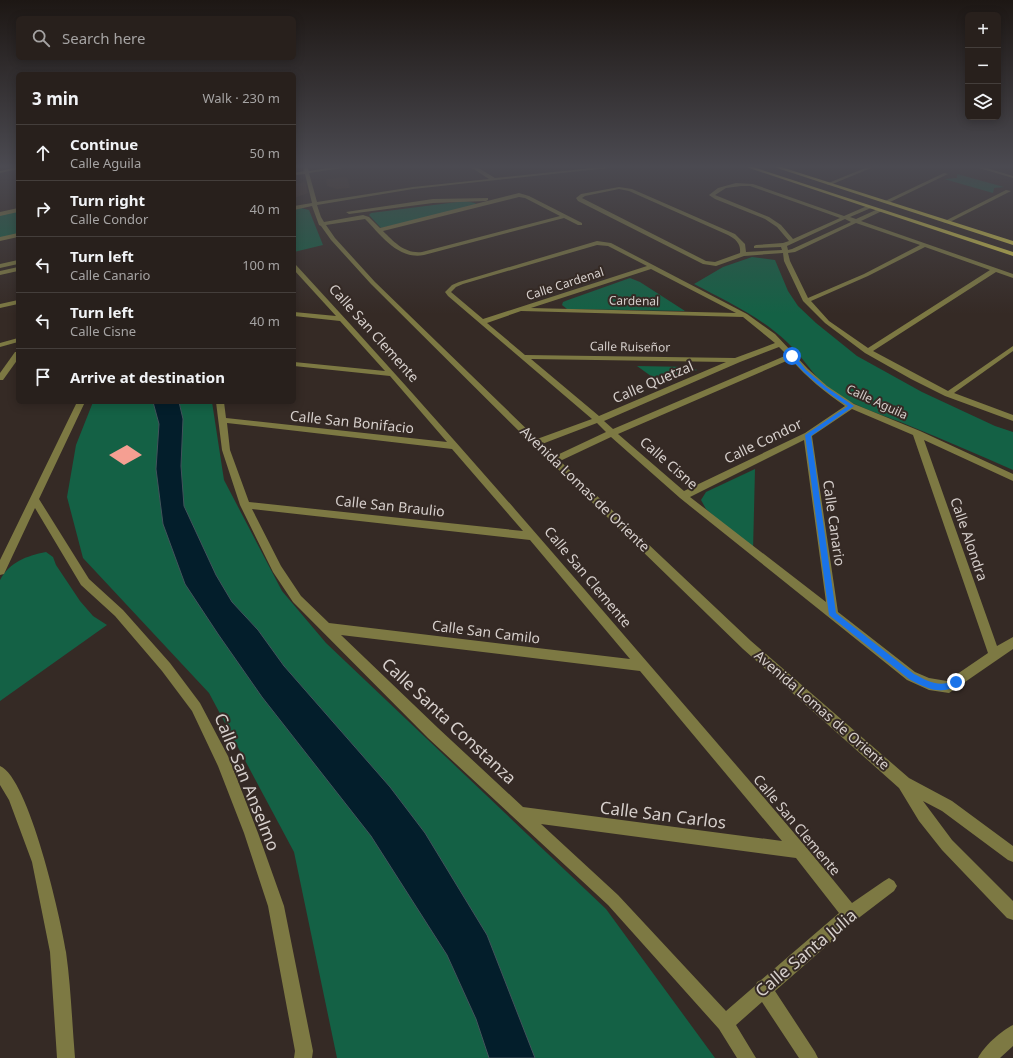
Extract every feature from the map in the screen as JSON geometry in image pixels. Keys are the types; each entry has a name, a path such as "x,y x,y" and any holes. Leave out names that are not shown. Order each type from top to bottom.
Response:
{"main road":[{"path":"896,215 1013,254"},
{"path":"926,215 1013,244"}],"street":[{"name":"Avenida Lomas de Oriente","path":"320,215 333,239 369,278 536,443 748,645 904,783 947,806 1013,855"},
{"path":"378,230 437,215"},
{"path":"611,215 706,263 716,264 743,254 785,249 792,241 850,215"},
{"path":"687,215 730,234 741,241 743,246 743,254"},
{"path":"761,215 774,222 792,241"},
{"path":"841,215 1013,276"},
{"path":"743,246 793,251 869,215"},
{"path":"946,222 959,215"},
{"path":"321,219 367,218 396,247 412,255 422,254 565,216 580,224"},
{"path":"0,239 16,235"},
{"name":"Calle Aguila","path":"601,243 617,247 745,315 780,344 805,371 824,388 851,406 917,433 1013,478"},
{"name":"Calle Cisne","path":"601,243 461,283 449,289 450,295 598,420 683,496 911,676 924,683 938,687 949,687 1013,642"},
{"path":"806,301 866,275 925,245"},
{"path":"785,249 786,261 806,301 820,316 868,351 914,377 948,394 1013,418"},
{"path":"0,266 16,262"},
{"name":"Calle Cardenal","path":"482,322 523,310 653,266"},
{"path":"0,273 16,269"},
{"name":"Calle San Clemente","path":"296,270 392,374 533,536 800,851 850,914"},
{"path":"868,351 995,270"},
{"path":"0,306 16,302"},
{"name":"Cardenal","path":"523,310 745,315"},
{"path":"296,314 342,319"},
{"path":"0,345 16,341"},
{"name":"Calle Quetzal","path":"536,443 598,420 737,360 780,344"},
{"path":"948,394 1013,348"},
{"path":"554,460 612,433 792,356"},
{"path":"0,378 16,357"},
{"name":"Calle Ruiseñor","path":"523,357 737,360"},
{"path":"296,364 392,374"},
{"path":"0,571 80,404"},
{"name":"Calle Santa Constanza","path":"220,404 226,450 244,505 277,569 297,599 433,733 613,900 725,1023 747,1058"},
{"name":"Calle Condor","path":"683,496 808,435 851,406"},
{"name":"Calle San Bonifacio","path":"222,420 454,446"},
{"name":"Calle Alondra","path":"917,433 994,654"},
{"name":"Calle Canario","path":"808,435 833,615"},
{"name":"Calle San Anselmo","path":"35,500 85,582 124,619 166,667 196,707 224,763 251,833 276,906 304,1051 303,1058"},
{"name":"Calle San Braulio","path":"244,505 533,536"},
{"name":"Calle San Camilo","path":"326,628 643,666"},
{"path":"0,773 15,796 39,862 58,952 66,1058"},
{"name":"Avenida Lomas de Oriente","path":"904,783 924,816 947,844 1013,912"},
{"name":"Calle San Carlos","path":"521,814 800,851"},
{"name":"Calle Santa Julia","path":"725,1023 850,914 889,886"},
{"path":"764,988 809,1058"},
{"path":"987,1058 1013,1034"}],"green space":[{"path":"0,215 16,215 16,235 0,239"},
{"path":"296,215 311,215 323,245 296,252"},
{"path":"369,215 434,215 381,228"},
{"path":"752,257 775,260 788,291 798,306 816,323 857,356 922,392 995,426 1013,432 1013,470 846,400 823,384 795,350 778,334 755,317 694,284 723,267"},
{"path":"630,278 640,282 685,311 567,309 562,305 563,302 568,300"},
{"path":"637,366 690,367 697,370 662,384"},
{"path":"92,404 212,404 224,480 282,591 326,643 606,909 715,1058 337,1058 294,852 209,693 83,558 67,497 76,445"},
{"path":"755,469 753,551 706,509 701,500 706,492"},
{"path":"46,552 53,557 56,565 80,601 93,616 107,625 0,701 0,580 14,564 25,558"}],"water":[{"path":"154,404 179,404 183,419 181,466 184,506 216,575 232,602 258,630 284,666 390,787 425,833 487,935 535,1058 489,1058 476,1019 447,955 371,836 262,697 185,584 163,524 156,469 159,424"}],"building":[{"path":"127,445 142,455 124,465 109,455"}],"route":[{"path":"792,356 805,371 824,388 851,406 808,435 833,615 911,676 924,683 938,687 949,687 956,682"}]}
